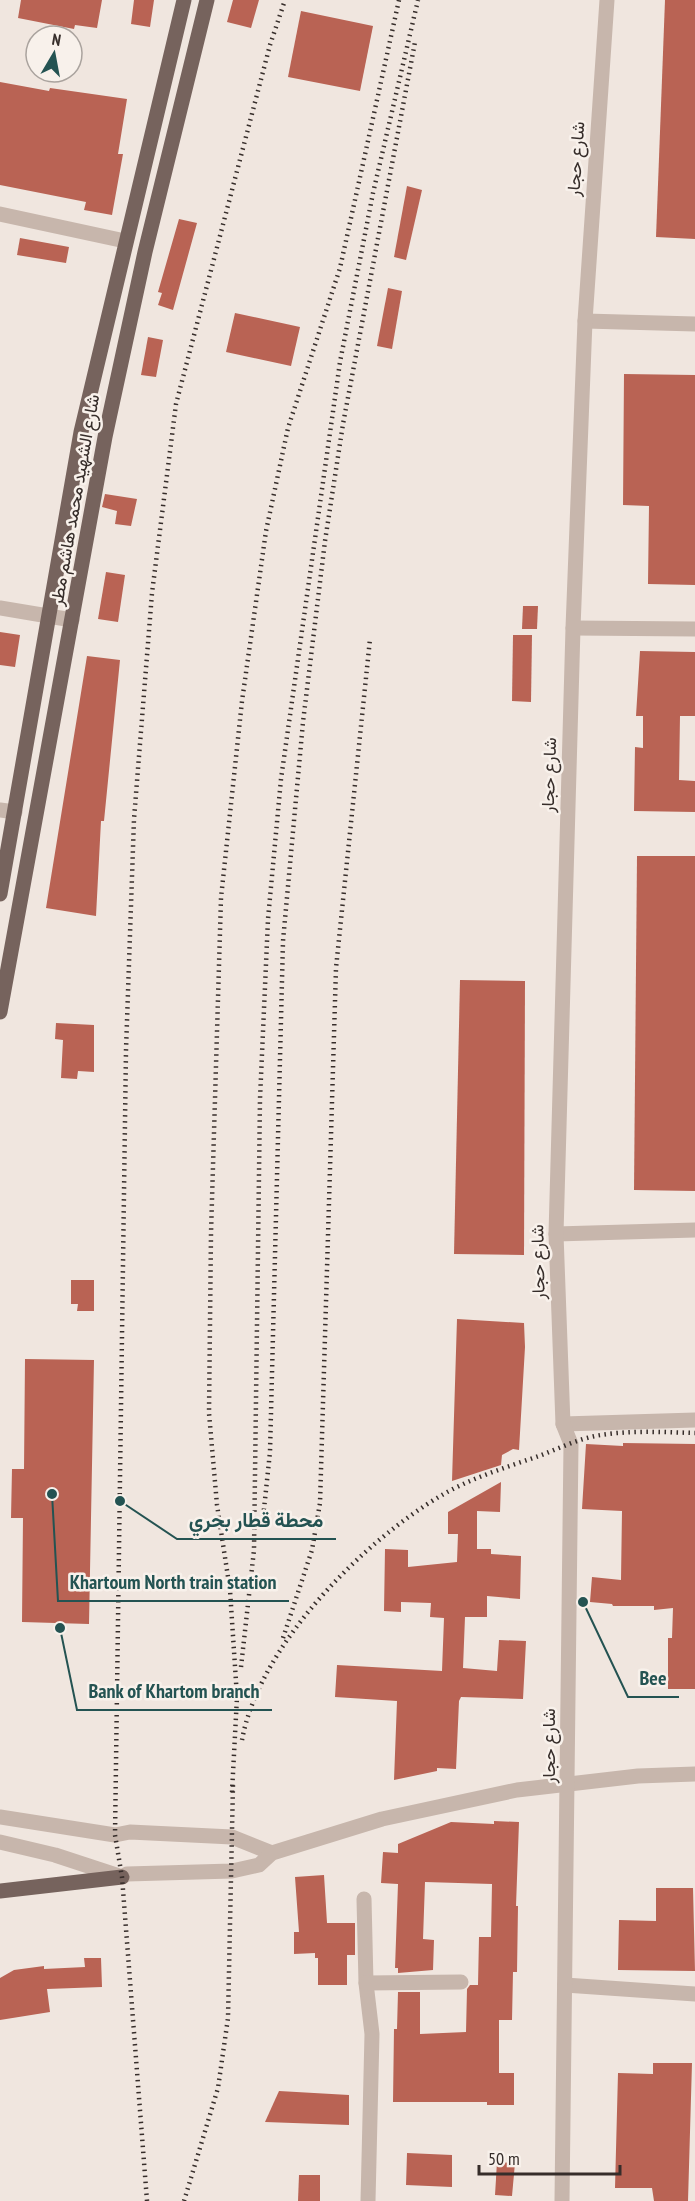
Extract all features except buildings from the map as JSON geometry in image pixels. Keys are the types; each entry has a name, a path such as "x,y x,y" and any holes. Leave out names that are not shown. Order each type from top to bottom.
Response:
{"main road":[{"name":"شارع الشهيد محمد هاشم مطر","path":"0,894 7,811 51,616 81,432 184,0"},
{"name":"شارع الشهيد محمد هاشم مطر","path":"0,1012 115,391 145,252 207,0"},
{"path":"0,1891 122,1876"}],"street":[{"name":"شارع حجار","path":"562,2201 571,1444 563,1424 556,1234 573,628 585,321 607,0"},
{"path":"0,214 125,241"},
{"path":"585,321 695,324"},
{"path":"0,608 72,620"},
{"path":"573,628 695,629"},
{"path":"556,1234 695,1230"},
{"path":"563,1424 695,1420"},
{"path":"0,1842 55,1855 122,1876 232,1871 259,1865 272,1853 382,1819 517,1790 638,1776 695,1774"},
{"path":"0,1817 115,1835 129,1832 232,1837 272,1853"},
{"path":"364,1899 366,1983 372,2034 368,2201"},
{"path":"366,1983 461,1982"},
{"path":"565,1985 695,1995"}],"railway":[{"path":"147,2201 122,1877 115,1835 126,1050 134,819 152,593 176,404 270,45 285,0"},
{"path":"232,1792 237,1697 230,1590 217,1505 209,1413 211,1233 221,898 242,701 266,531 288,428 340,268 399,0"},
{"path":"241,1667 254,1550 260,1099 268,919 281,779 340,362 373,193 418,0"},
{"path":"262,1528 270,1452 283,941 303,722 325,541 343,424 415,42"},
{"path":"283,1638 312,1550 320,1503 336,968 370,639"},
{"path":"242,1740 252,1704 269,1669 292,1634 318,1600 348,1568 411,1515 465,1483 588,1438 632,1432 695,1433"},
{"path":"184,2201 218,2088 228,2018 233,1784"}],"place":[{"name":"Khartoum North train station","path":"52,1494"},
{"name":"محطة قطار بحري","path":"120,1501"},
{"name":"Bee","path":"583,1602"},
{"name":"Bank of Khartom branch","path":"60,1628"}]}
